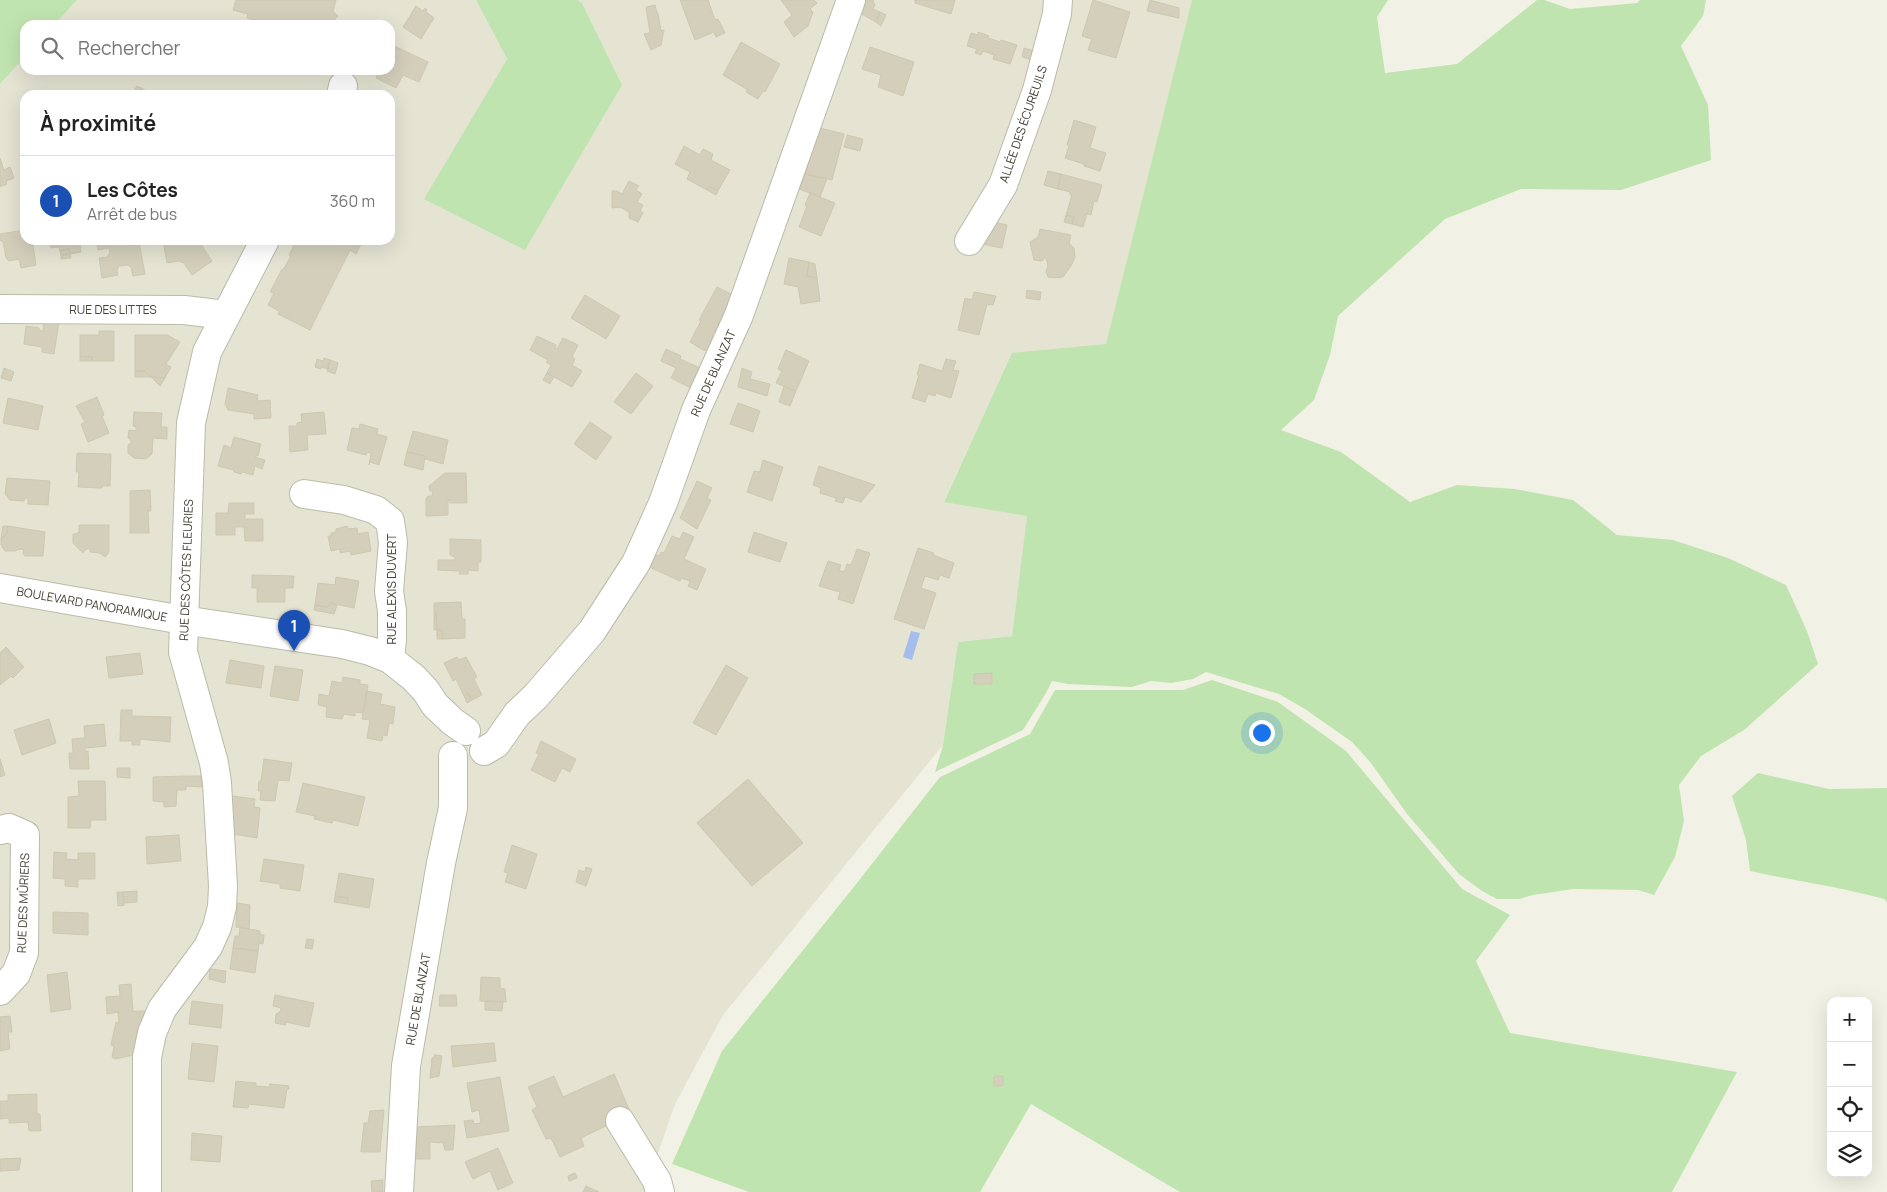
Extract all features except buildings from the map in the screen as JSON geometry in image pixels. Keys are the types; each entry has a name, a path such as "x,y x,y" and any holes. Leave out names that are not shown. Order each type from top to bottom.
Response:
{"street":[{"name":"RUE DE BLANZAT","path":"399,1192 406,1066 441,863 467,747 496,744 517,714 536,696 592,630 636,563 663,503 696,410 739,315 852,0"},
{"name":"ALLÉE DES ÉCUREUILS","path":"969,241 1003,185 1036,90 1057,14 1058,0"},
{"name":"RUE DES CÔTES FLEURIES","path":"146,1192 147,1057 152,1033 162,1009 208,947 217,927 222,907 223,886 217,782 214,763 183,652 191,423 208,352 262,245"},
{"name":"RUE DES LITTES","path":"0,309 184,310 226,315"},
{"name":"RUE ALEXIS DUVERT","path":"304,494 344,500 376,510 390,521 393,542 389,591 392,611 390,659"},
{"name":"BOULEVARD PANORAMIQUE","path":"0,588 183,620"},
{"name":"RUE ALEXIS DUVERT","path":"183,620 342,644 370,651 390,659 414,678 426,691 435,705 453,722 467,747"},
{"name":"RUE DES MÛRIERS","path":"0,830 9,828 25,835 24,952 16,974 0,991"},
{"path":"620,1121 657,1181 660,1192"}],"shaded area":[{"path":"77,0 476,0 507,59 425,199 622,85 582,3 578,0 1192,0 1106,345 1012,354 944,501 1028,515 1012,636 958,642 943,745 723,1015 675,1104 656,1159 673,1192 0,1192 0,84 20,62 20,75 395,75 395,20 59,20"}],"green space":[{"path":"0,0 77,0 59,20 20,20 20,62 0,84"},
{"path":"476,0 578,0 582,3 622,85 525,250 424,199 507,59"},
{"path":"1192,0 1388,0 1377,17 1385,73 1457,64 1537,0 1544,0 1570,9 1637,3 1640,0 1706,0 1703,16 1681,46 1708,105 1711,160 1621,190 1521,189 1445,219 1338,316 1330,355 1314,400 1281,430 1341,452 1410,502 1457,485 1515,489 1573,500 1617,535 1673,540 1728,558 1786,585 1807,631 1818,664 1744,730 1701,756 1679,785 1684,821 1675,857 1654,895 1638,890 1573,889 1519,899 1497,899 1482,891 1459,874 1407,814 1371,763 1352,742 1305,709 1279,694 1206,672 1193,679 1171,683 1151,681 1132,687 1068,684 1052,681 1023,730 935,772 943,745 958,642 1012,636 1027,516 944,502 1012,353 1106,344"},
{"path":"1212,680 1278,702 1346,751 1462,889 1510,915 1476,961 1510,1033 1737,1072 1672,1192 1180,1192 1031,1104 980,1192 749,1192 672,1164 722,1051 940,777 1030,734 1055,690 1183,690"},
{"path":"1758,773 1829,789 1887,788 1887,902 1884,899 1851,891 1750,871 1746,840 1732,796"}],"water":[{"path":"911,631 920,633 912,660 903,657"}],"place":[{"name":"Les Côtes","path":"294,651"}]}
